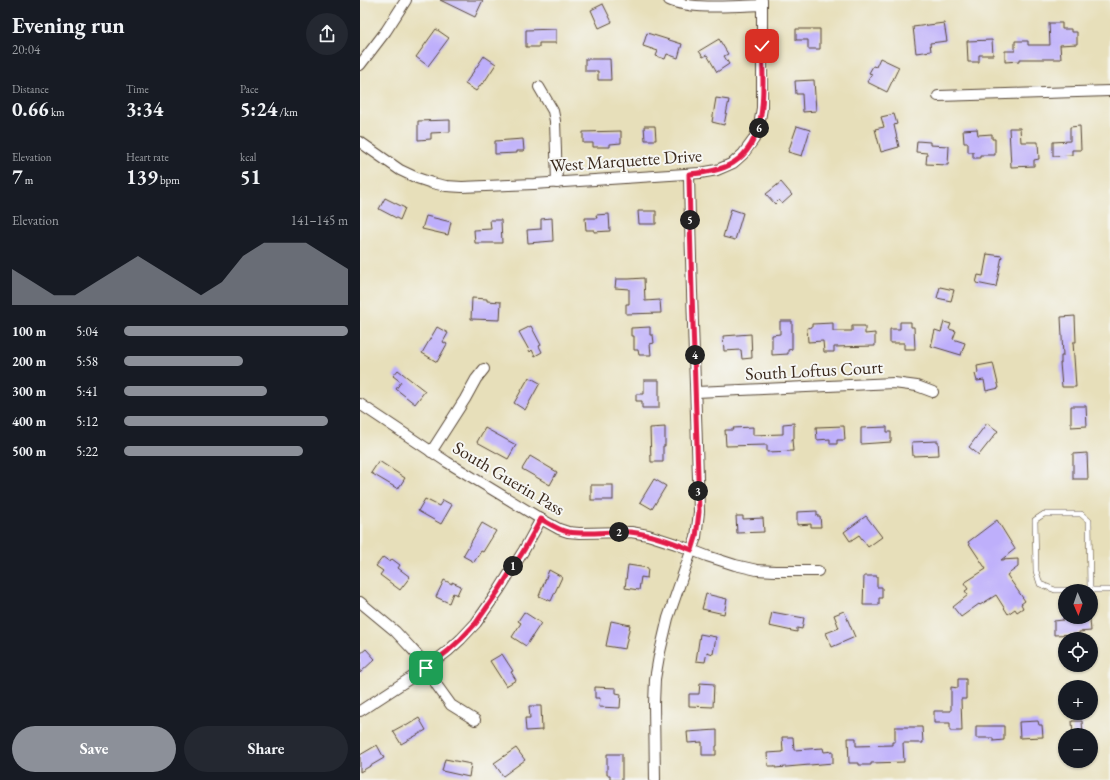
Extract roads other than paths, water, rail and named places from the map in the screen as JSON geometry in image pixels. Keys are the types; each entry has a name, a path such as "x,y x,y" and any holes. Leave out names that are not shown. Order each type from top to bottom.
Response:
{"street":[{"path":"360,65 386,31 406,0"},
{"path":"669,0 676,3 690,5 716,6 762,3"},
{"name":"West Marquette Drive","path":"360,142 400,170 417,178 432,183 462,187 557,183 689,174 717,170 733,163 743,154 754,139 759,126 762,108 762,3"},
{"path":"539,87 553,111 555,121 557,183"},
{"path":"938,96 1110,91"},
{"path":"655,780 655,679 668,618 696,537 699,512 689,174"},
{"path":"432,452 476,379 484,369"},
{"name":"South Loftus Court","path":"696,392 894,383 918,386 933,392"},
{"name":"South Guerin Pass","path":"360,404 478,481 559,529 579,533 631,532 655,537 736,565 757,570 818,571"},
{"path":"360,712 426,668 461,639 476,623 499,590 541,519"},
{"path":"360,602 395,631 411,648 451,705 475,720"}],"lane":[{"path":"1044,514 1081,514 1089,521 1090,590 1055,590 1040,584 1036,571 1036,520 1044,514"},
{"path":"1098,590 1110,590"}]}
